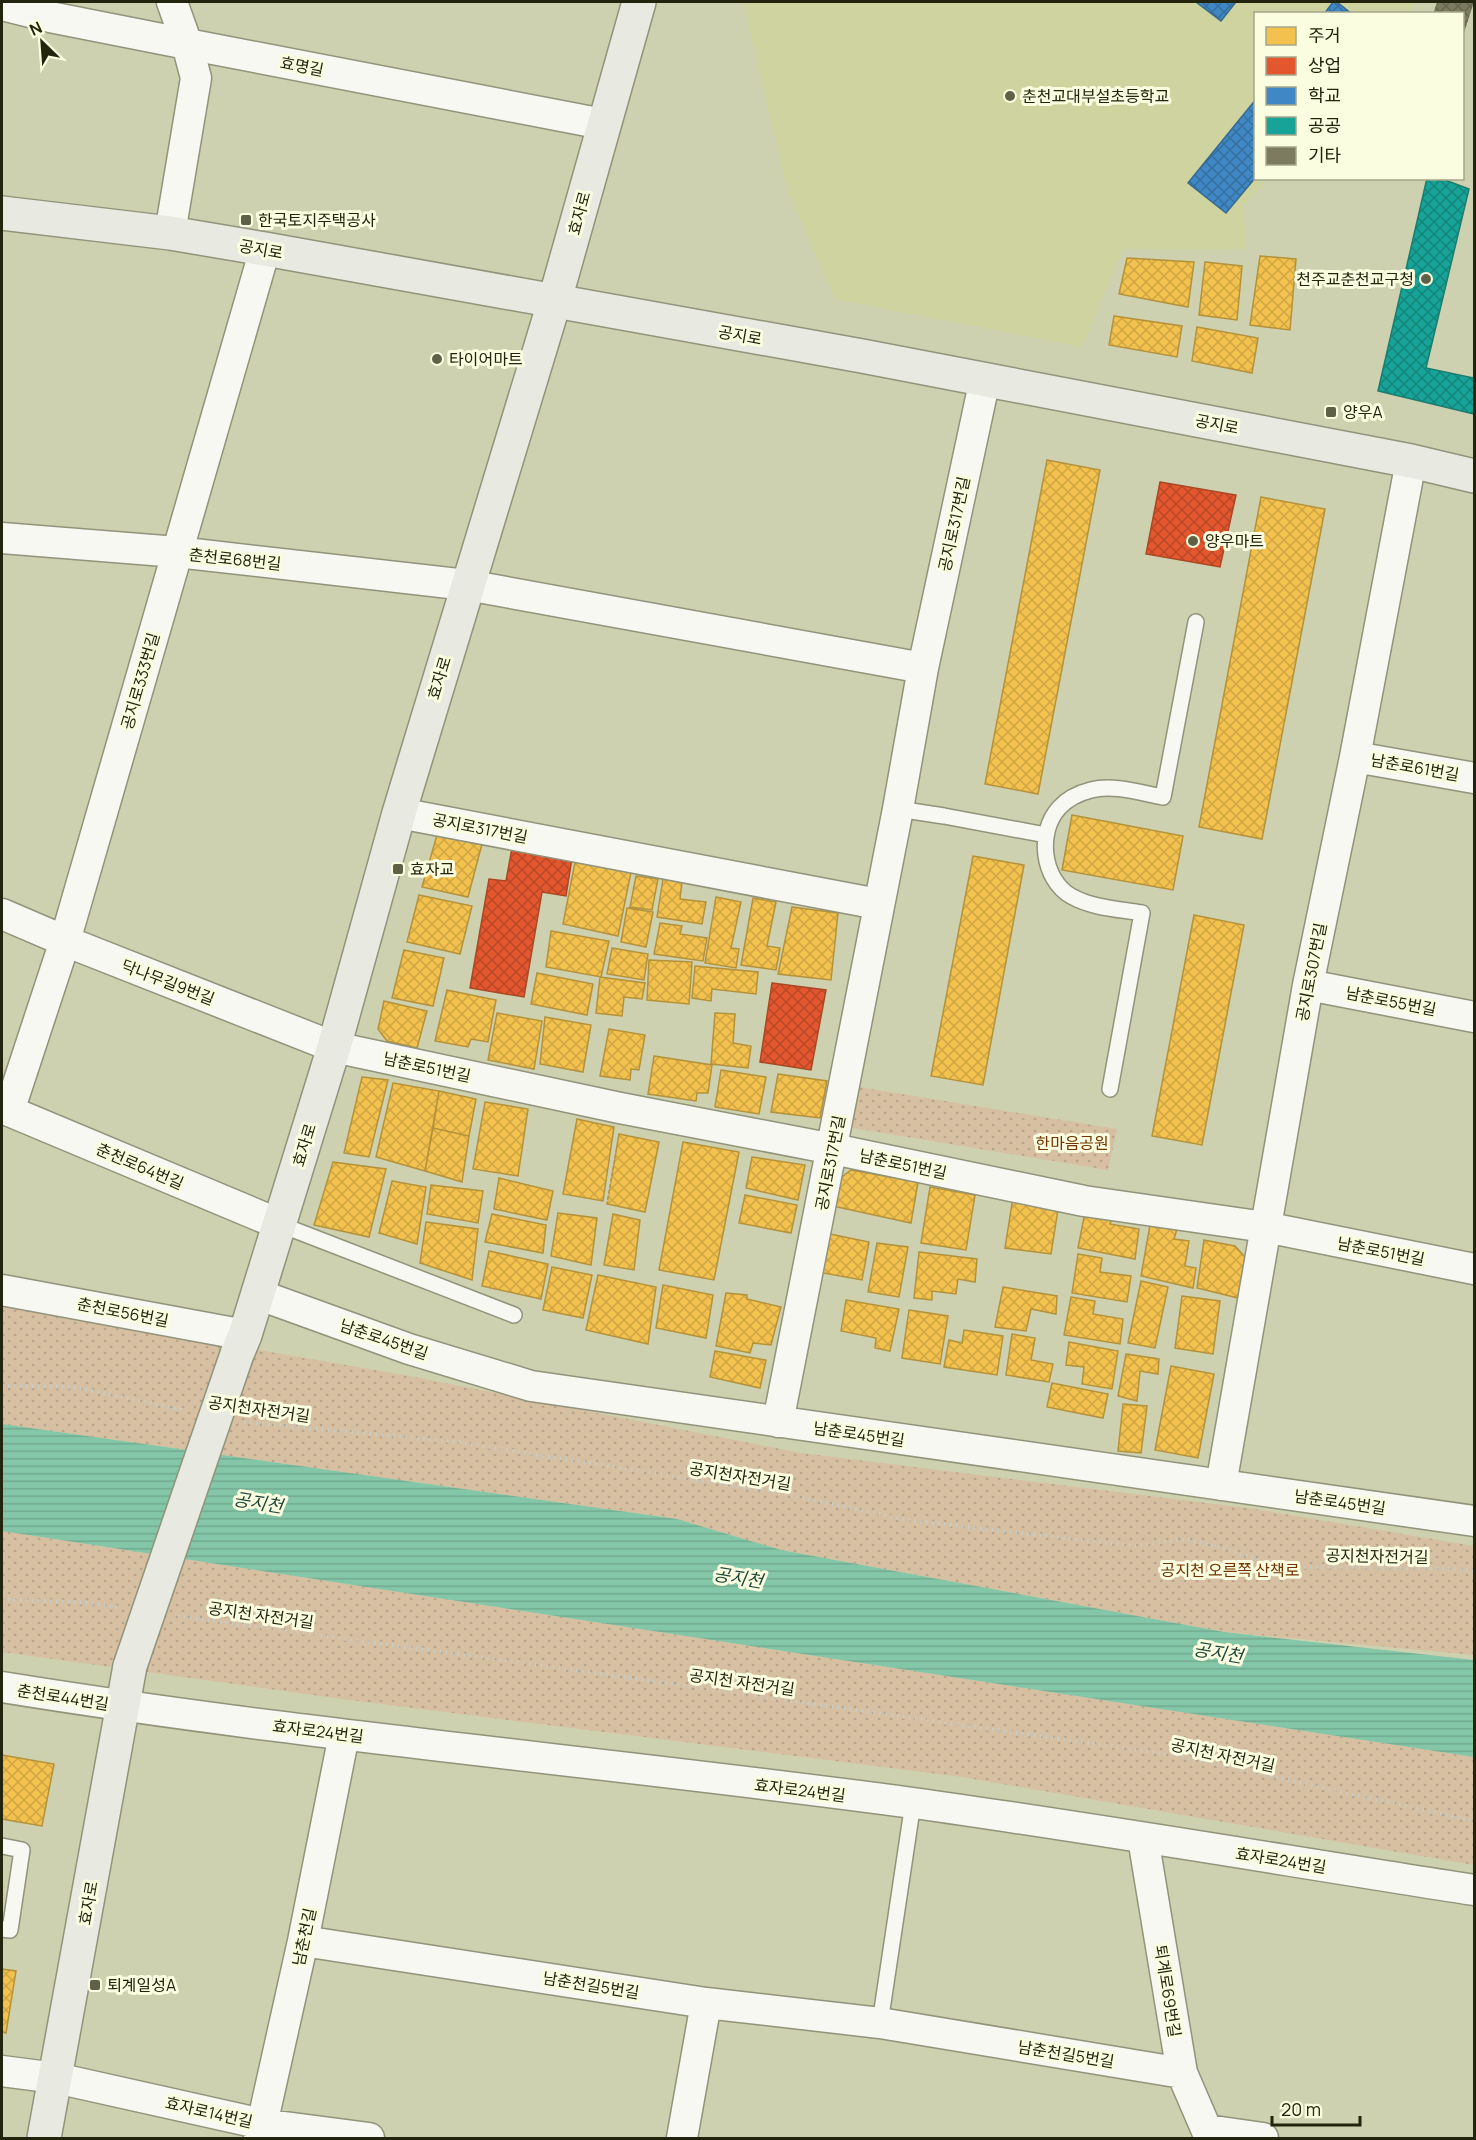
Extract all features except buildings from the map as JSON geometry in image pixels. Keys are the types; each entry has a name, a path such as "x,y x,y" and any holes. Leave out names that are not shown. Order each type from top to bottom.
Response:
{"street":[{"path":"170,232 196,78 172,2"},
{"name":"효자로","path":"44,2139 130,1666 241,1344 334,1047 399,813 554,303 639,2"},
{"name":"효명길","path":"2,4 50,17 603,124"},
{"name":"공지로","path":"2,213 170,232 985,379 1411,461 1474,476"},
{"name":"공지로333번길","path":"5,1110 65,941 265,249"},
{"name":"공지로317번길","path":"778,1422 833,1149 923,669 985,379"},
{"name":"공지로307번길","path":"1221,1485 1308,985 1411,461"},
{"name":"춘천로68번길","path":"2,538 177,552 467,585"},
{"path":"467,585 923,669"},
{"name":"남춘로61번길","path":"1354,757 1474,778"},
{"name":"공지로317번길","path":"399,813 878,904"},
{"name":"닥나무길9번길","path":"2,914 334,1047"},
{"name":"남춘로55번길","path":"1308,985 1474,1017"},
{"name":"남춘로51번길","path":"334,1047 620,1108 1084,1201 1265,1227 1474,1269"},
{"name":"춘천로64번길","path":"5,1110 279,1224"},
{"name":"춘천로56번길","path":"2,1290 241,1344"},
{"name":"남춘로45번길","path":"257,1294 409,1349 531,1386 1474,1521"},
{"name":"춘천로44번길","path":"2,1687 124,1707"},
{"name":"효자로24번길","path":"124,1707 913,1803 1474,1890"},
{"name":"남춘천길","path":"260,2131 303,1941 344,1735"},
{"name":"퇴계로69번길","path":"1143,1838 1182,2073 1209,2134"},
{"name":"남춘천길5번길","path":"303,1941 706,2003 880,2023 1182,2073"},
{"path":"682,2139 706,2003"},
{"name":"효자로14번길","path":"2,2071 56,2079 260,2131 369,2139"},
{"path":"1209,2134 1263,2139"}],"lane":[{"path":"1110,1089 1142,914 1086,904 1069,895 1055,881 1047,863 1046,835 1059,808 1074,796 1092,789 1112,788 1163,797 1196,622"},
{"path":"898,810 1046,835"},
{"path":"279,1224 514,1315"},
{"path":"880,2023 913,1803"},
{"path":"2,1846 22,1850 10,1930 2,1929"}],"path":[{"path":"604,1213 620,1108"},
{"name":"공지천자전거길","path":"2,1386 74,1387 187,1410"},
{"name":"공지천자전거길","path":"244,1422 457,1442 785,1494 907,1520 1135,1546 1186,1539 1233,1551 1280,1567 1474,1571"},
{"path":"2,1599 89,1603 125,1608"},
{"name":"공지천 자전거길","path":"172,1615 586,1671 1179,1756 1474,1821"}],"shaded area":[{"name":"춘천교대부설초등학교","path":"743,2 1417,2 1408,12 1254,12 1254,180 1266,180 1243,206 1246,249 1123,249 1082,347 835,299 787,189"}],"green space":[{"name":"한마음공원","path":"853,1086 1117,1129 1108,1170 847,1127"},
{"name":"공지천 오른쪽 산책로","path":"2,1306 404,1375 801,1453 1255,1509 1474,1546 1474,1655 1224,1632 781,1550 677,1519 2,1424"},
{"path":"2,1531 1474,1757 1474,1865 962,1777 342,1699 2,1652"}],"water":[{"name":"공지천","path":"2,1424 677,1519 781,1550 1224,1632 1474,1660 1474,1757 2,1531"}],"place":[{"name":"춘천교대부설초등학교","path":"1010,96"},
{"name":"한국토지주택공사","path":"246,220"},
{"name":"천주교춘천교구청","path":"1426,279"},
{"name":"타이어마트","path":"437,359"},
{"name":"양우A","path":"1331,412"},
{"name":"양우마트","path":"1193,541"},
{"name":"효자교","path":"398,869"},
{"name":"퇴계일성A","path":"95,1985"}]}
